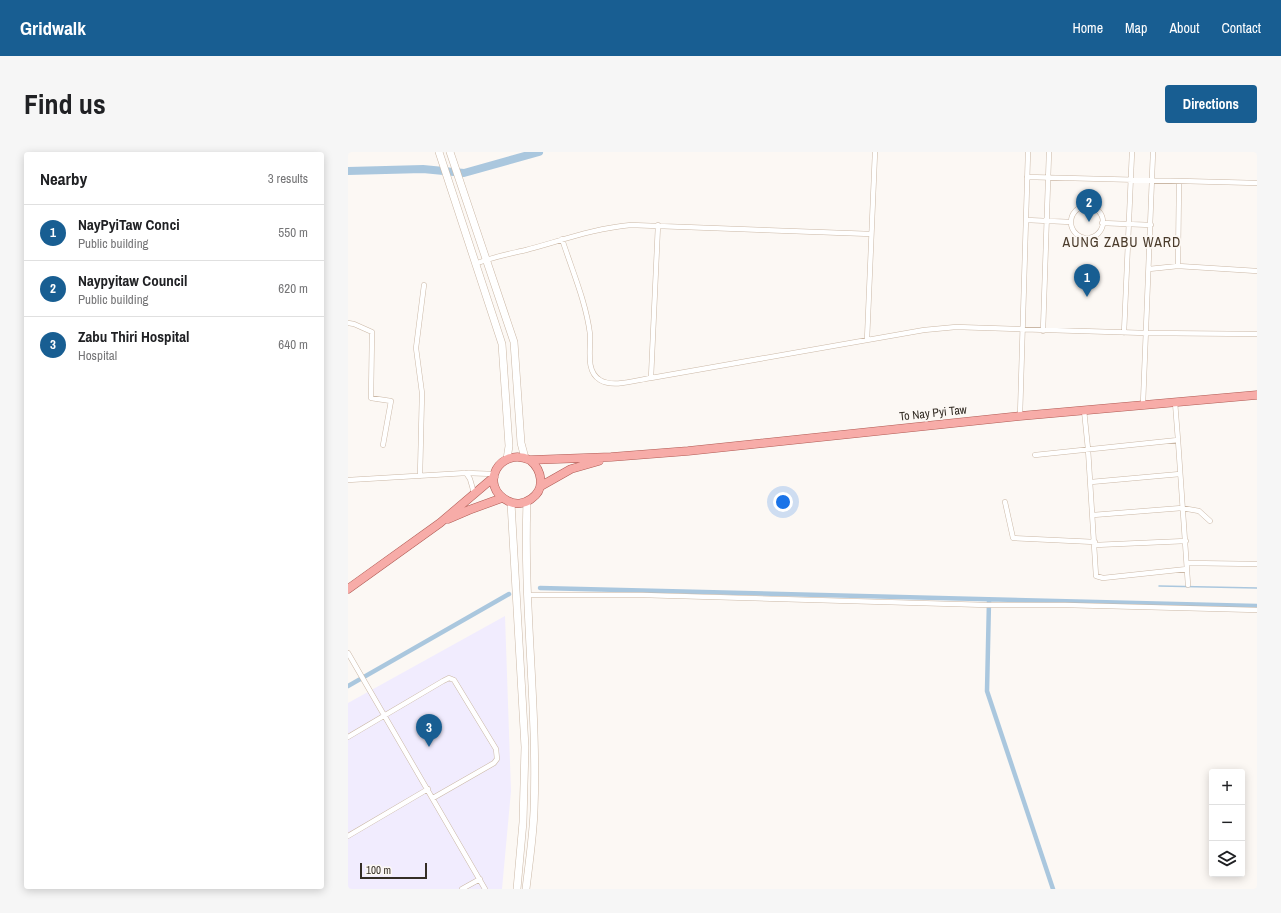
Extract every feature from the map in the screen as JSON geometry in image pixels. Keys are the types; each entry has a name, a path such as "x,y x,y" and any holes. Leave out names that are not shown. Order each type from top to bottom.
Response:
{"main road":[{"path":"450,153 514,342 521,443 527,459 539,471 540,486 536,495 527,502 511,503 502,498 494,486 494,476"},
{"path":"439,154 502,344 509,446 507,459"},
{"name":"To Nay Pyi Taw","path":"611,457 688,451 1143,404 1257,395"},
{"path":"348,590 440,523 494,476 499,466 507,459 513,457 527,459 611,457"},
{"path":"540,486 571,469 611,457"},
{"path":"440,523 469,510 502,498"},
{"path":"526,889 534,811 527,502"},
{"path":"511,503 525,747 524,815 517,889"}],"street":[{"path":"867,340 875,152"},
{"path":"1020,416 1028,152"},
{"path":"1043,331 1050,152"},
{"path":"1124,333 1132,152"},
{"path":"1143,404 1153,152"},
{"path":"1027,177 1130,181 1257,183"},
{"path":"1178,266 1179,182"},
{"path":"1090,207 1099,213 1102,223 1098,234 1088,238 1082,237 1074,232 1071,222 1072,217 1079,208 1090,207"},
{"path":"1026,220 1071,222"},
{"path":"1102,223 1151,225"},
{"path":"475,264 487,259 617,226 658,225 871,234"},
{"path":"651,378 658,225"},
{"path":"562,239 587,319 590,362 594,375 606,383 615,384 924,330 956,327 1124,333 1257,334"},
{"path":"1149,269 1178,266 1257,271"},
{"path":"420,476 422,393 416,348 424,285"},
{"path":"487,298 498,294"},
{"path":"348,323 372,332 371,398 391,401 383,446"},
{"path":"1175,402 1188,585"},
{"path":"1084,410 1091,482 1096,574 1099,578 1187,569"},
{"path":"1035,455 1178,440"},
{"path":"466,473 470,479 474,493"},
{"path":"348,480 466,473 494,476"},
{"path":"1091,482 1180,474"},
{"path":"1005,502 1014,538 1095,543 1186,541"},
{"path":"1093,515 1182,508 1199,511 1210,521"},
{"path":"1187,563 1257,564"},
{"path":"528,595 666,596 988,605 1064,605 1257,610"},
{"path":"348,653 485,889"},
{"path":"348,737 447,679 454,680 460,687 496,749 497,758 494,762 433,798"},
{"path":"348,836 428,789"},
{"path":"462,889 480,879"}],"shaded area":[{"path":"505,616 511,791 502,889 348,889 348,703"}],"waterway":[{"path":"348,171 423,169 464,173 539,152"},
{"path":"1159,586 1257,588"},
{"path":"540,588 1257,606"},
{"path":"348,686 509,594"},
{"path":"989,601 987,691 1053,889"}],"place":[{"name":"Naypyitaw Council","path":"1089,222"},
{"name":"NayPyiTaw Conci","path":"1087,297"},
{"name":"Zabu Thiri Hospital","path":"429,747"}],"district":[{"name":"AUNG ZABU WARD","path":"1122,242"}]}
